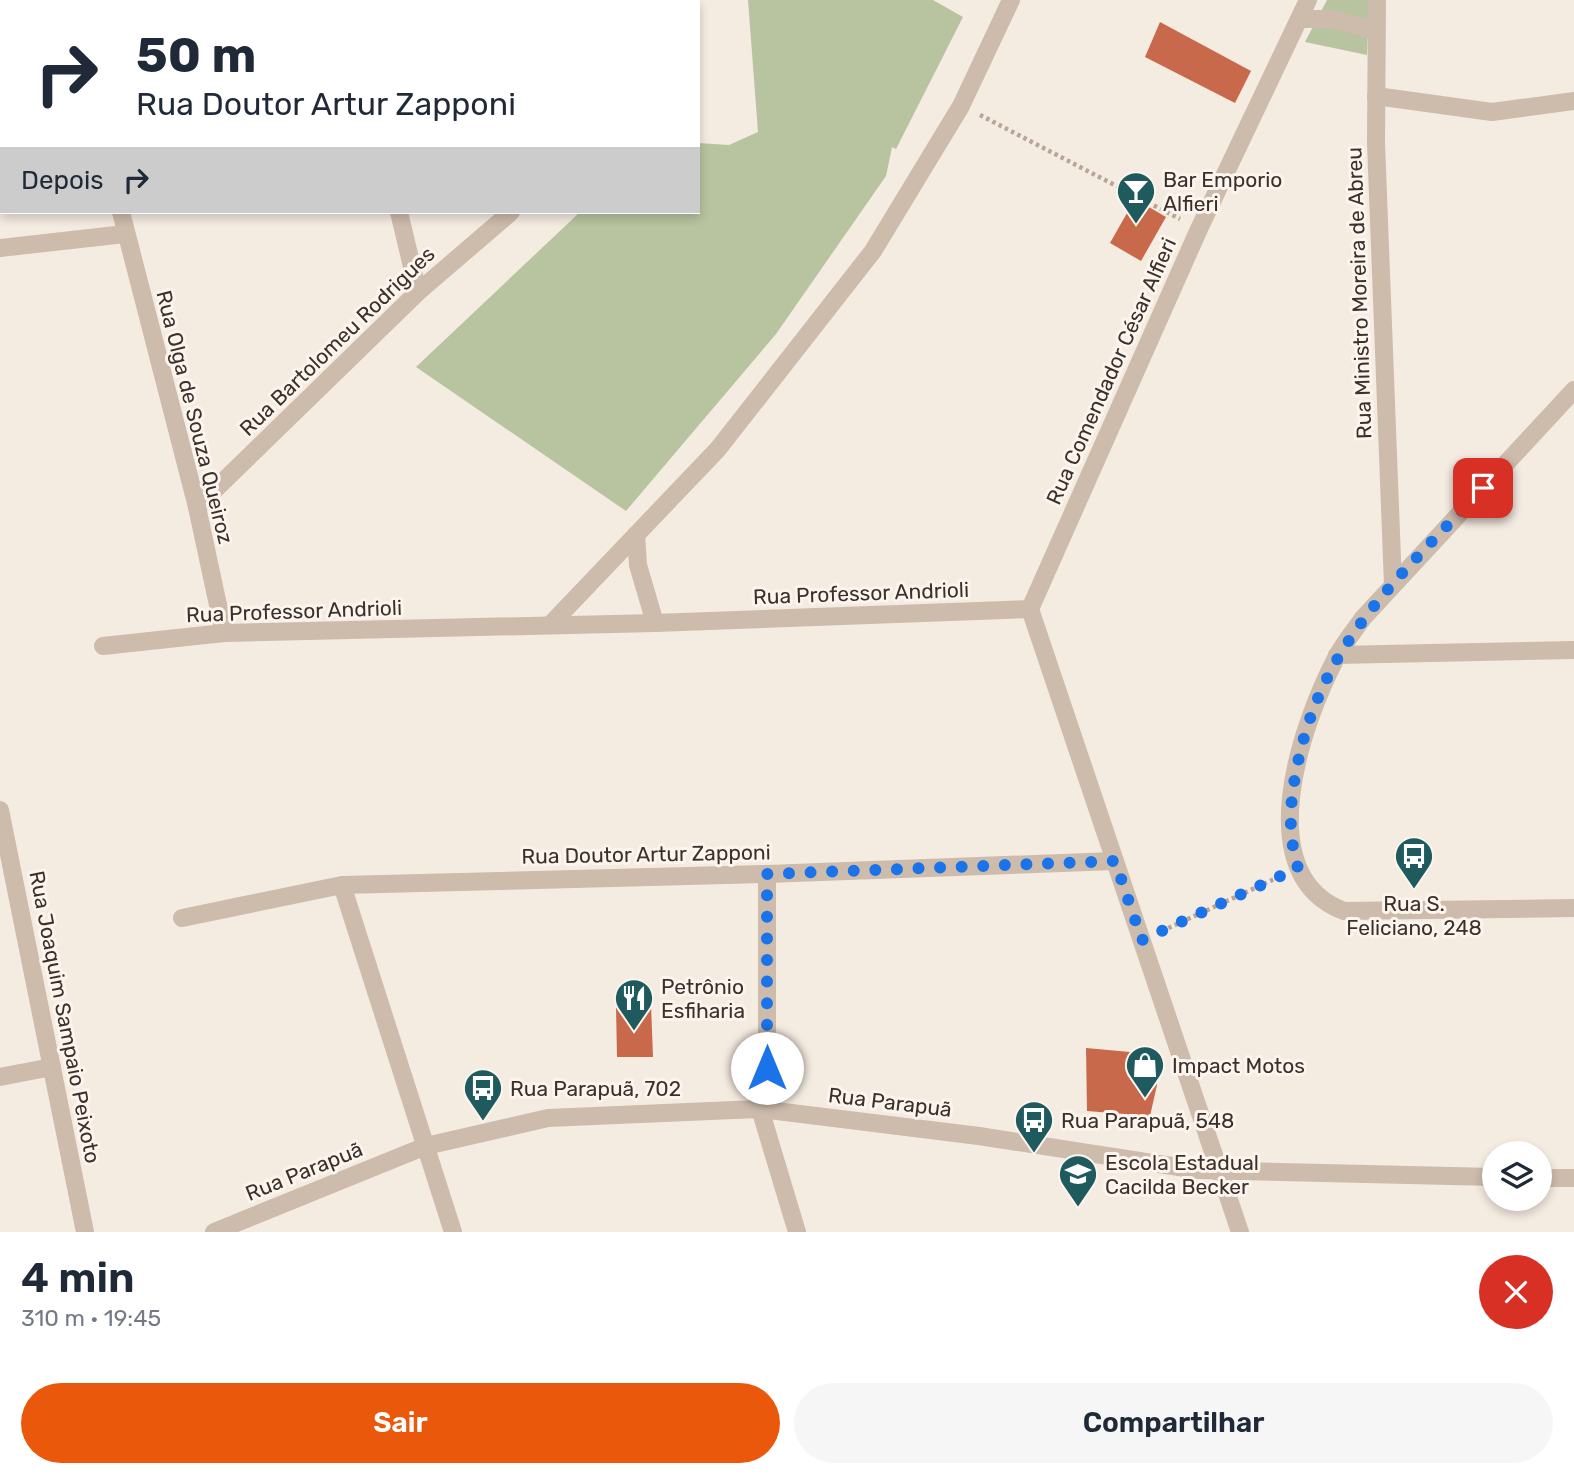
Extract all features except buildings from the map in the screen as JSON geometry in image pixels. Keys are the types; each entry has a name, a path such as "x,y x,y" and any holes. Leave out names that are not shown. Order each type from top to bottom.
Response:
{"street":[{"path":"551,624 718,449 873,251 961,106 1011,0"},
{"name":"Rua Comendador César Alfieri","path":"1030,610 1199,229 1308,0"},
{"name":"Rua Ministro Moreira de Abreu","path":"1377,0 1376,96 1393,585"},
{"path":"1300,19 1332,19 1376,31"},
{"path":"1376,96 1492,112 1574,100"},
{"name":"Rua Olga de Souza Queiroz","path":"121,214 197,507 224,633"},
{"path":"399,214 418,292"},
{"name":"Rua Bartolomeu Rodrigues","path":"197,507 418,292 509,214"},
{"path":"0,248 125,234"},
{"path":"1572,393 1363,618 1337,655 1311,710 1294,778 1290,830 1298,868 1325,904 1345,911 1574,908"},
{"path":"636,535 638,565 655,623"},
{"path":"1030,610 1240,1232"},
{"name":"Rua Professor Andrioli","path":"103,646 224,633 655,623 1030,610"},
{"path":"1337,655 1574,650"},
{"name":"Rua Joaquim Sampaio Peixoto","path":"0,810 85,1232"},
{"name":"Rua Doutor Artur Zapponi","path":"183,918 342,885 767,874 1115,861"},
{"path":"767,874 767,1068 760,1110 797,1232"},
{"path":"342,885 453,1232"},
{"path":"0,1077 52,1067"},
{"name":"Rua Parapuã","path":"214,1232 426,1146 548,1118 760,1110 979,1136 1198,1170 1482,1177"},
{"path":"1552,1178 1574,1178"}],"path":[{"path":"961,106 1199,229"},
{"path":"1142,940 1298,868"}],"green space":[{"path":"748,0 933,0 963,17 896,149 892,147 886,176 776,334 626,511 416,367 578,214 700,214 700,143 729,145 758,132"},
{"path":"1327,0 1369,0 1367,55 1305,42"}],"place":[{"name":"Bar Emporio Alfieri","path":"1136,225"},
{"name":"Rua S. Feliciano, 248","path":"1414,890"},
{"name":"Petrônio Esfiharia","path":"634,1032"},
{"name":"Impact Motos","path":"1145,1099"},
{"name":"Rua Parapuã, 702","path":"483,1122"},
{"name":"Rua Parapuã, 548","path":"1034,1154"},
{"name":"Escola Estadual Cacilda Becker","path":"1078,1208"}],"route":[{"path":"767,1068 767,874 1115,861 1142,940 1298,868 1290,830 1294,778 1311,710 1337,655 1363,618 1483,488"}]}
